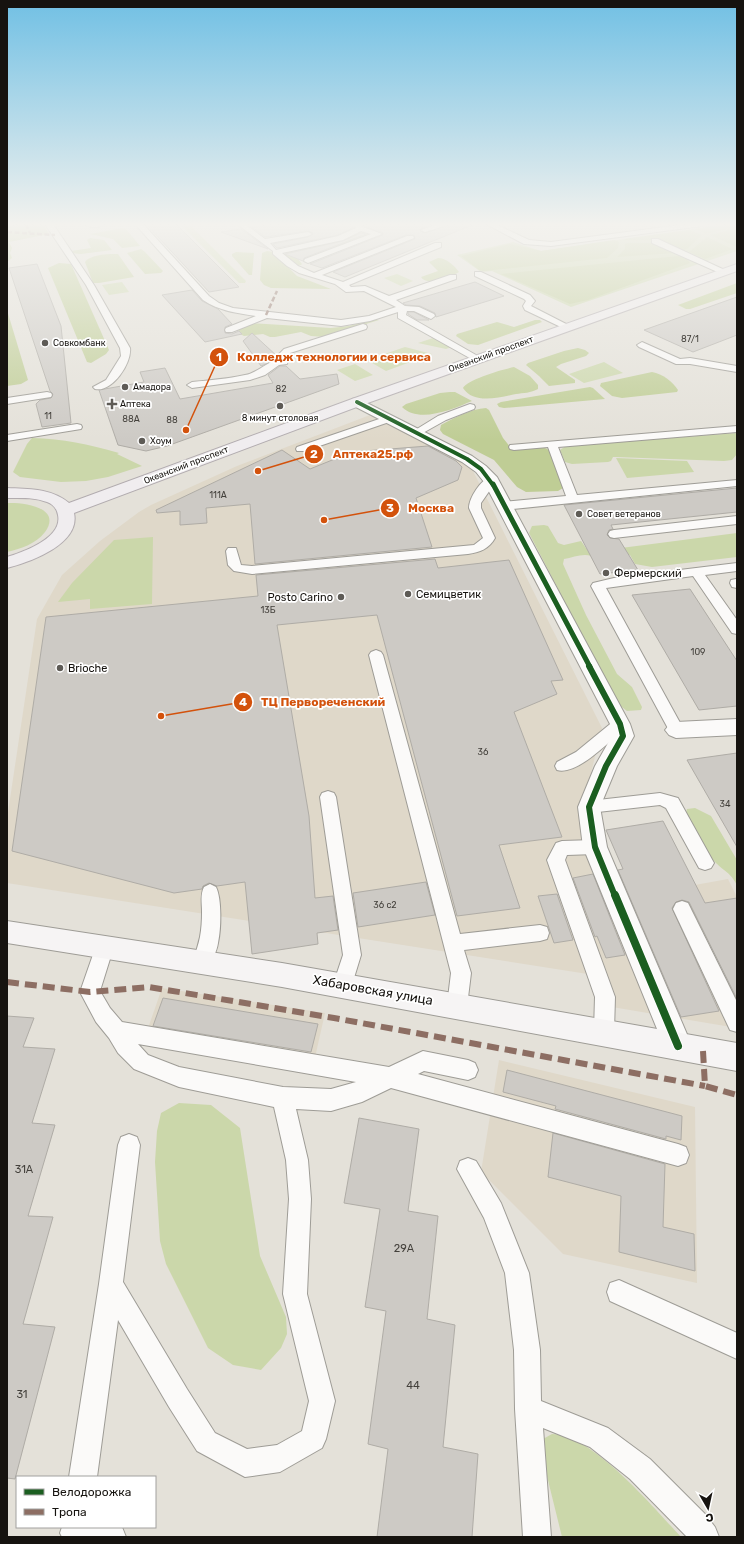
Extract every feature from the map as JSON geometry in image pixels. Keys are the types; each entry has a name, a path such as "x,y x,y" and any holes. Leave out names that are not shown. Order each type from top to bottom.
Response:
{"main road":[{"name":"Океанский проспект","path":"66,510 357,402 656,296"},
{"path":"7,493 32,493 47,496 59,502 66,510 68,518 66,527 56,540 31,556 7,563"},
{"name":"Хабаровская улица","path":"7,932 202,961 343,985 604,1031 737,1057"}],"street":[{"path":"357,402 381,421 417,432 467,459 481,469 491,480 620,724 623,736 606,766 589,807 595,847 678,1046"},
{"path":"676,730 737,727"}],"lane":[{"path":"96,296 125,348 126,356 110,382 98,387"},
{"path":"206,296 212,302 232,310 341,323 416,309 431,316"},
{"path":"383,296 389,299 402,312 478,359"},
{"path":"389,299 398,296"},
{"path":"525,296 531,301 527,306 528,308 568,327"},
{"path":"192,385 247,378 262,373 272,366 284,362 284,354 286,351 402,312"},
{"path":"228,330 266,315"},
{"path":"291,340 301,346"},
{"path":"642,345 679,362 690,361 737,369"},
{"path":"7,401 47,395"},
{"path":"417,432 442,418 470,407"},
{"path":"372,435 371,428 381,421"},
{"path":"301,449 381,421"},
{"path":"7,438 77,427"},
{"path":"514,447 737,429"},
{"path":"552,445 556,451 573,499"},
{"path":"232,552 234,565 236,568 241,570 252,570 446,552 481,547 487,543 489,538 475,508 475,503 488,482 491,480"},
{"path":"504,506 737,483"},
{"path":"614,534 737,520"},
{"path":"676,730 598,586 614,582 737,567"},
{"path":"697,573 737,630"},
{"path":"376,656 462,973 457,1006"},
{"path":"564,766 582,756 620,724"},
{"path":"328,797 352,955 343,985"},
{"path":"589,807 660,799 672,804 705,863"},
{"path":"595,847 562,848 556,860 605,997 604,1031"},
{"path":"202,961 209,944 211,912 210,892"},
{"path":"682,909 737,1023"},
{"path":"454,943 540,932"},
{"path":"105,946 90,992 103,1015 116,1030 125,1046 141,1062 179,1077 283,1098 331,1100 362,1091 423,1061 468,1070"},
{"path":"116,1030 325,1067 390,1076 678,1155"},
{"path":"112,1284 178,1398 206,1442 245,1463 280,1458 313,1439 322,1401 295,1294 300,1199 297,1160 283,1098"},
{"path":"83,1476 112,1284 129,1145"},
{"path":"468,1169 493,1211 517,1273 527,1350 528,1409 537,1537"},
{"path":"619,1292 737,1346"},
{"path":"528,1409 599,1437 640,1469 695,1524 705,1537"},
{"path":"74,1532 112,1537"}],"shaded area":[{"path":"370,415 468,461 602,728 579,822 612,900 728,879 737,897 737,1028 606,1006 594,975 7,883 7,819 37,619 62,575 100,541 139,512 151,505 237,466"},
{"path":"162,988 325,1013 314,1062 146,1034"},
{"path":"499,1060 695,1107 697,1283 563,1254 481,1172"}],"green space":[{"path":"60,296 85,296 109,350 106,354 91,363 87,362"},
{"path":"547,296 603,296 571,307"},
{"path":"552,296 599,296 588,300 570,304"},
{"path":"702,296 728,296 690,309 686,309 678,305"},
{"path":"7,310 28,380 21,384 7,386"},
{"path":"376,319 379,320 324,337 311,336 301,332 275,337 270,337 263,334 244,336 240,334 238,329 250,323 331,328 349,326"},
{"path":"535,320 540,320 542,322 478,345 468,344 456,336 457,334 497,322 514,327"},
{"path":"433,338 452,347 446,349 418,343"},
{"path":"405,347 432,354 386,371 367,360"},
{"path":"578,348 589,353 586,356 556,367 575,380 575,383 549,386 526,365 564,351"},
{"path":"604,362 623,373 584,383 569,374"},
{"path":"355,364 373,375 355,381 337,370"},
{"path":"514,367 530,376 538,385 538,389 527,393 495,398 480,398 474,397 463,388 479,378"},
{"path":"652,372 660,374 670,381 678,390 677,392 622,398 612,396 600,386 601,383"},
{"path":"590,387 605,399 504,408 499,407 497,404 501,402"},
{"path":"455,392 472,401 446,411 427,415 409,412 402,407 406,404 440,393"},
{"path":"486,408 489,410 503,438 511,448 543,447 549,450 563,488 558,491 526,492 517,487 494,460 443,434 440,430 441,425 457,417 474,410"},
{"path":"737,433 737,454 732,460 724,461 613,457 611,461 608,462 572,464 565,462 560,450 566,446"},
{"path":"32,438 76,442 96,447 119,453 117,454 142,466 108,477 86,481 61,482 20,477 13,472 27,444"},
{"path":"616,458 687,461 694,472 627,478"},
{"path":"7,503 30,505 38,508 45,512 49,517 49,524 45,532 37,540 22,548 7,552"},
{"path":"532,526 548,526 558,543 564,545 581,541 590,552 737,533 737,557 652,567 635,564 630,555 597,559 589,555 585,555 564,559 563,564 586,615 617,674 632,687 642,707 641,710 627,711 618,704 529,533"},
{"path":"153,537 152,604 90,609 90,599 58,602 72,583 114,540"},
{"path":"695,808 711,816 737,860 737,885 730,875 707,853 692,829 685,816 687,809"},
{"path":"179,1103 211,1105 240,1128 260,1256 286,1317 287,1334 281,1348 261,1370 233,1365 208,1348 166,1264 160,1241 155,1162 157,1131 161,1113"},
{"path":"552,1434 568,1437 585,1446 603,1459 639,1492 681,1537 562,1537 542,1456 543,1439"}],"building":[{"path":"18,296 49,296 61,326 71,423 42,427 36,404 40,400 51,398 53,394 50,391"},
{"path":"163,296 198,296 202,301 218,309 232,324 225,327 225,333 232,334 239,331 242,334 205,342"},
{"path":"427,296 504,296 436,317 435,313 420,306 406,305 403,303"},
{"path":"737,297 737,335 693,352 644,330"},
{"path":"408,312 414,312 429,320 417,320 408,314"},
{"path":"252,333 278,357 278,359 261,366 243,341"},
{"path":"280,366 286,366 300,379 337,374 339,384 167,446 146,451 118,445 99,390 144,382 140,372 165,368 180,399 273,383 268,375"},
{"path":"428,446 456,461 462,467 458,480 416,498 432,547 255,564 250,504 206,508 207,523 180,525 180,511 157,513 156,510 282,450 310,469 352,452"},
{"path":"737,488 737,512 611,525 613,529 609,530 607,535 610,538 619,539 638,570 600,574 564,505"},
{"path":"435,559 438,568 509,560 563,680 551,681 557,694 514,712 562,837 499,845 520,908 457,916 377,615 277,625 309,816 315,898 333,896 338,930 317,933 318,944 252,954 245,882 217,886 209,883 203,886 202,889 174,893 12,851 46,617 258,596 256,575"},
{"path":"690,589 737,661 737,706 699,710 632,595"},
{"path":"737,753 737,847 687,760"},
{"path":"663,821 705,903 737,898 737,999 689,902 682,900 676,902 672,908 719,1011 681,1017 618,870 623,869 606,830"},
{"path":"593,874 625,955 606,958 597,936 595,937 573,878"},
{"path":"426,882 435,915 358,927 353,893"},
{"path":"557,894 573,940 554,943 538,896"},
{"path":"163,998 318,1024 311,1052 153,1026"},
{"path":"7,1016 34,1018 23,1047 55,1049 32,1123 55,1125 28,1216 53,1217 23,1324 55,1327 15,1479 7,1478"},
{"path":"507,1070 682,1116 681,1140 666,1136 666,1139 555,1109 556,1106 503,1092"},
{"path":"359,1118 419,1129 408,1211 438,1216 427,1319 455,1325 443,1447 478,1454 472,1537 377,1537 388,1449 368,1444 386,1311 365,1307 380,1209 344,1203"},
{"path":"553,1133 665,1164 663,1227 694,1234 695,1271 619,1252 621,1196 548,1177"}],"marked path":[{"path":"266,315 275,296"},
{"path":"7,982 90,992 149,987 334,1018 705,1086"},
{"path":"703,1051 705,1086 737,1095"}],"cycle path":[{"path":"357,402 467,459 481,469 491,480 620,724 623,736 606,766 589,807 595,847 678,1046"}],"place":[{"name":"Совкомбанк","path":"45,343"},
{"name":"Амадора","path":"125,387"},
{"name":"Аптека","path":"112,404"},
{"name":"8 минут столовая","path":"280,406"},
{"name":"Колледж технологии и сервиса","path":"186,430"},
{"name":"Хоум","path":"142,441"},
{"name":"Аптека25.рф","path":"258,471"},
{"name":"Совет ветеранов","path":"579,514"},
{"name":"Москва","path":"324,520"},
{"name":"Фермерский","path":"606,573"},
{"name":"Семицветик","path":"408,594"},
{"name":"Posto Carino","path":"341,597"},
{"name":"Brioche","path":"60,668"},
{"name":"ТЦ Первореченский","path":"161,716"}]}
